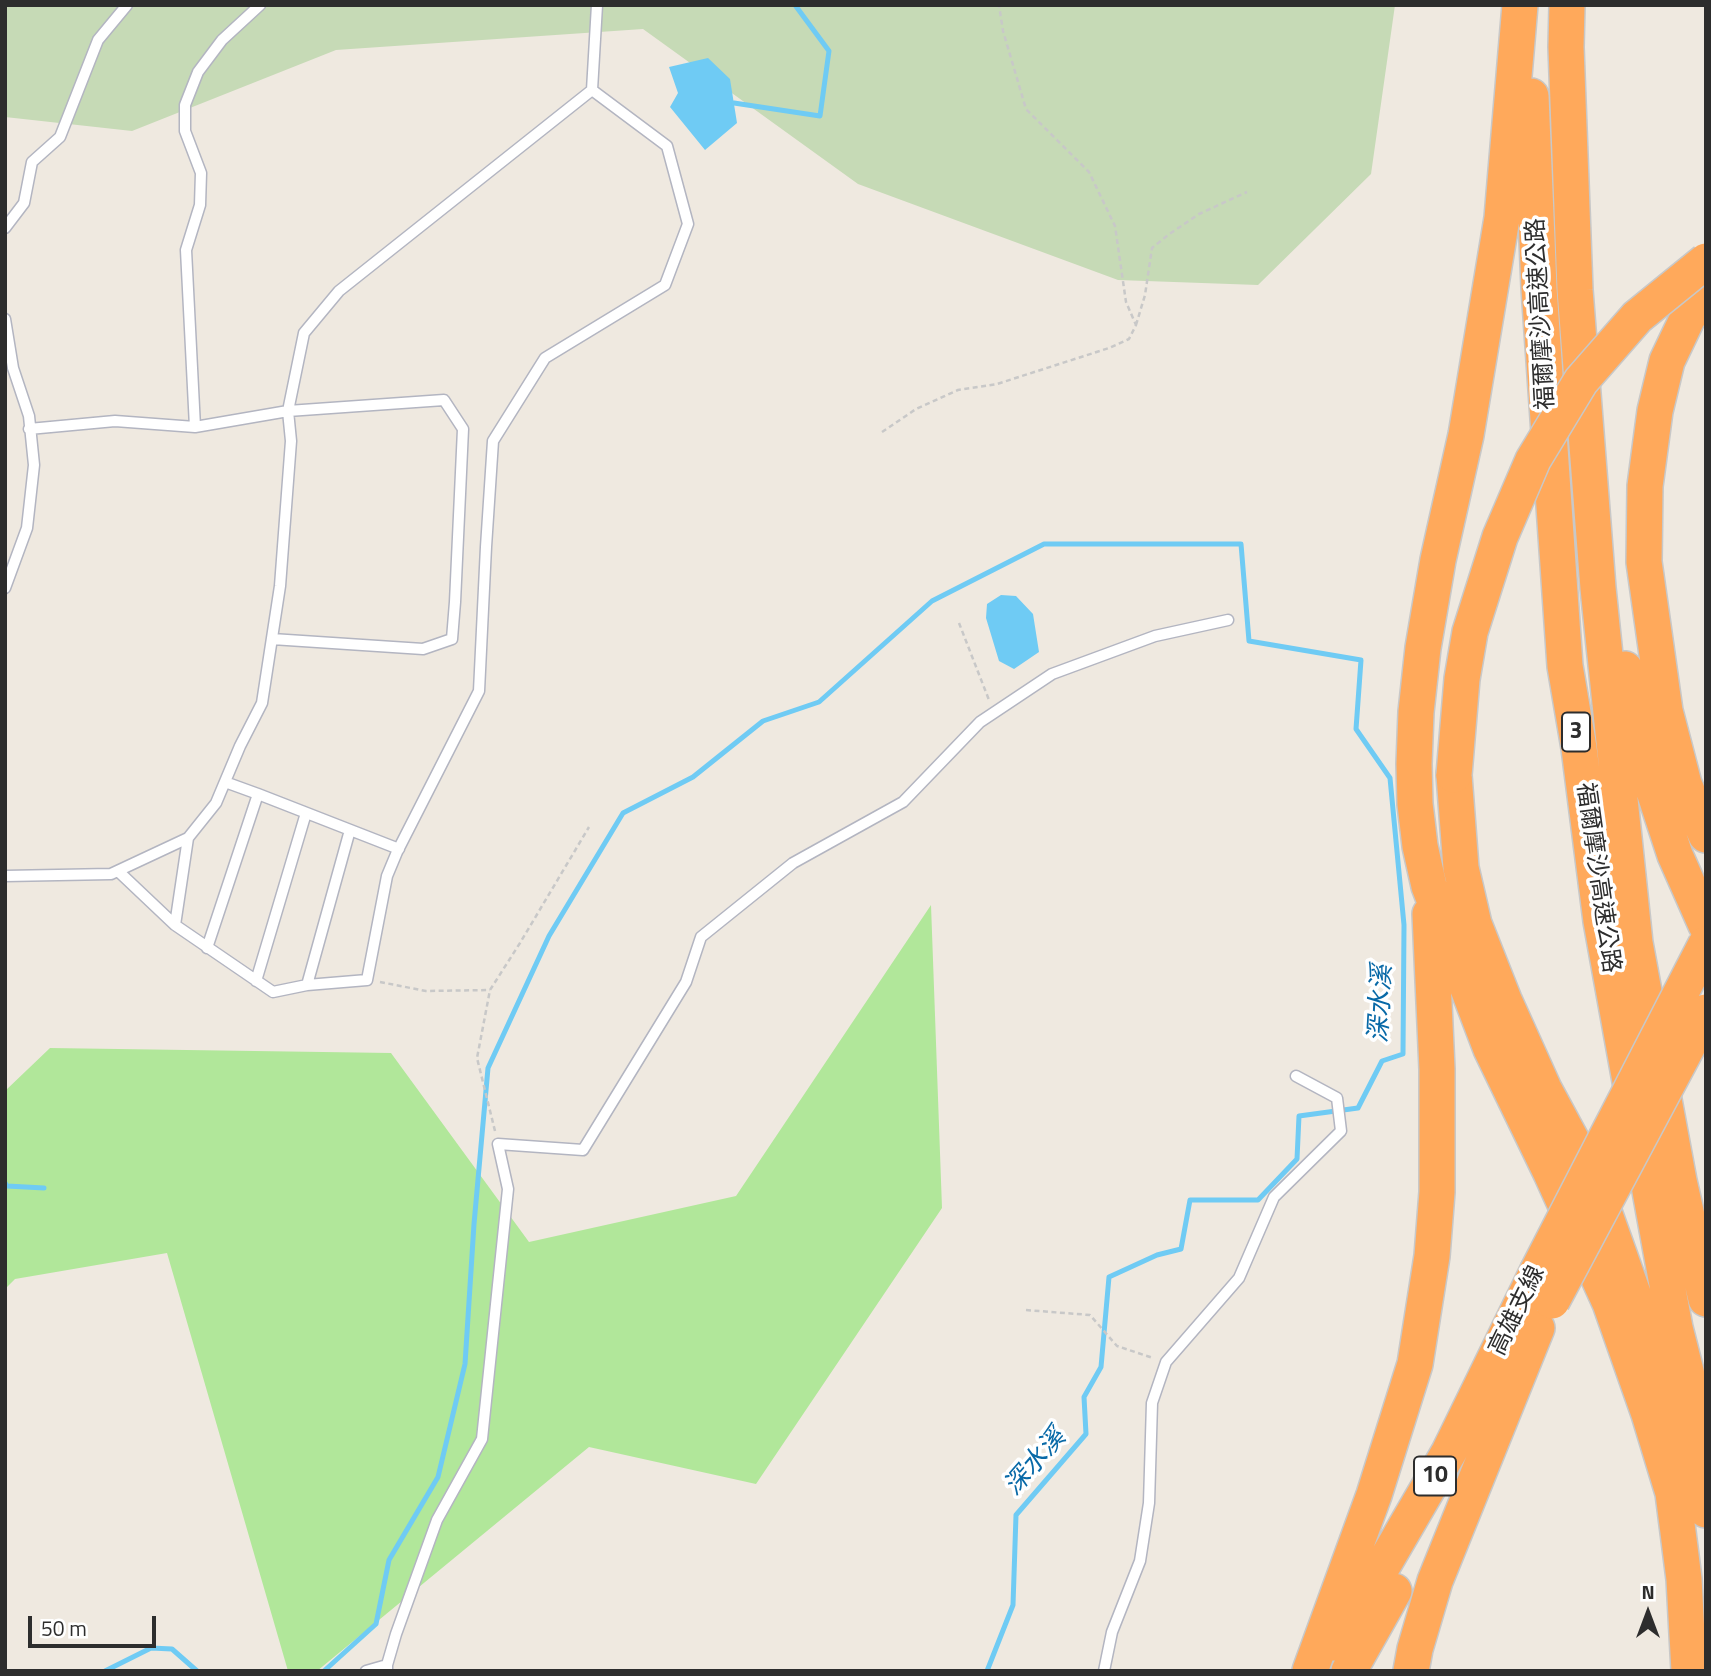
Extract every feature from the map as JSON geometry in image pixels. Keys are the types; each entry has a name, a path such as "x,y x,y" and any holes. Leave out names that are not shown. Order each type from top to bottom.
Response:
{"highway":[{"path":"1520,5 1502,218 1466,435 1438,560 1423,648 1416,712 1415,791 1420,846 1429,887 1491,1049 1610,1303 1649,1413 1673,1493 1684,1578 1689,1671"},
{"name":"福爾摩沙高速公路","path":"1528,5 1539,288 1565,666 1579,748 1601,921 1675,1328 1706,1450"},
{"name":"福爾摩沙高速公路","path":"1567,5 1566,47 1575,290 1598,588 1635,943 1679,1181 1706,1299"},
{"path":"1706,261 1637,317 1613,344 1581,381 1533,460 1500,537 1470,632 1462,679 1454,775 1461,867 1474,923 1504,1000 1544,1088 1592,1178 1666,1386 1699,1497 1706,1510"},
{"path":"1706,294 1688,317 1667,361 1654,411 1645,486 1644,562 1665,711 1684,784 1706,835"},
{"path":"1598,588 1629,682 1646,767 1675,855 1706,925"},
{"path":"1310,1671 1374,1496 1415,1364 1432,1256 1437,1192 1437,1069 1429,887"},
{"name":"高雄支線","path":"1349,1671 1461,1470 1706,944"},
{"name":"高雄支線","path":"1317,1671 1367,1593 1542,1300 1706,1012"},
{"path":"1411,1671 1435,1581 1542,1300"}],"lane":[{"path":"5,228 24,203 32,162 60,137 98,40 127,5"},
{"path":"195,427 186,250 200,205 201,173 185,131 185,105 198,72 222,40 260,5"},
{"path":"5,876 111,874 188,838 216,803 262,703 280,586 291,441 288,411 304,333 339,291 592,90 597,5"},
{"path":"118,871 175,926 273,992 307,985 367,980 387,876 479,691 493,441 545,358 665,285 688,224 667,146 592,90"},
{"path":"5,319 13,368 29,416 34,465 27,528 5,588"},
{"path":"29,429 115,421 195,427 288,411 444,400 463,429 452,639 423,649 272,639"},
{"path":"366,1671 387,1668 396,1634 437,1520 482,1439 508,1189 498,1144 583,1150 686,982 701,937 793,863 903,802 980,722 1052,674 1155,636 1228,620"},
{"path":"225,782 399,849"},
{"path":"207,947 258,794"},
{"path":"256,981 306,813"},
{"path":"307,985 350,830"},
{"path":"175,926 188,838"},
{"path":"1104,1671 1112,1632 1140,1561 1149,1503 1153,1402 1166,1362 1239,1278 1274,1197 1341,1131 1337,1098 1296,1076"}],"path":[{"path":"999,5 1003,31 1026,109 1088,172 1115,226 1126,302 1136,325"},
{"path":"881,432 916,409 958,390 997,384 1129,339 1145,295 1152,248 1199,214 1247,192"},
{"path":"959,623 993,713"},
{"path":"498,1144 477,1058 490,990 589,827"},
{"path":"367,980 426,991 490,990"},
{"path":"1026,1310 1090,1315 1116,1346 1166,1362"}],"green space":[{"path":"5,5 1395,5 1371,174 1258,285 1118,280 858,184 643,29 336,50 132,131 5,117"},
{"path":"931,905 942,1208 756,1484 589,1447 317,1671 288,1671 167,1253 15,1279 5,1289 5,1091 50,1048 391,1053 529,1242 736,1196"}],"water":[{"path":"708,58 730,79 737,123 705,150 670,107 678,93 669,67"},
{"path":"1001,595 1016,596 1033,614 1039,652 1014,669 999,661 986,618 987,604"}],"waterway":[{"path":"734,103 820,116 829,51 795,5"},
{"name":"深水溪","path":"324,1671 376,1624 389,1560 438,1477 465,1364 488,1068 549,936 623,813 693,777 763,721 819,702 932,601 1044,544 1241,544 1249,641 1361,660 1356,729 1390,778 1404,925 1403,1054 1382,1061 1358,1108 1299,1116 1297,1159 1258,1200 1190,1200 1181,1249 1157,1255 1109,1277 1101,1367 1084,1397 1086,1434 1016,1515 1013,1605 987,1671"},
{"path":"5,1183 7,1186 44,1188"},
{"path":"105,1671 151,1648 172,1649 197,1671"}]}
